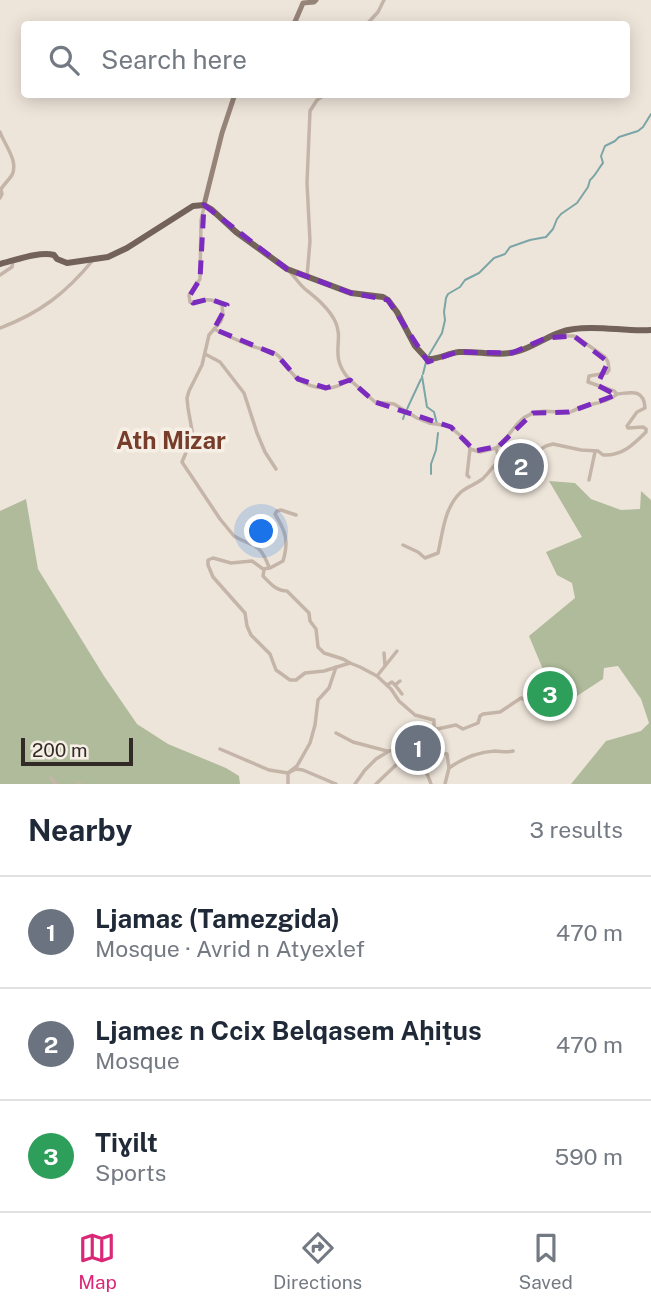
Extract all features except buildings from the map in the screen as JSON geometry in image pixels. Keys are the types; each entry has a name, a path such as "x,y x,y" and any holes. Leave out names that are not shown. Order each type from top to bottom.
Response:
{"main road":[{"path":"0,264 44,252 67,263 108,257 193,206 204,205 287,269 351,293 379,296 388,300 415,346 427,359 433,360 457,352 512,353 556,333 576,328 651,330"}],"street":[{"path":"295,21 303,3 316,0"},
{"path":"370,21 384,0"},
{"path":"234,98 222,133 201,220 200,279 189,297 193,303 209,299 222,305 223,315 209,335 205,354 187,397 193,436 182,461 212,508 234,536 260,550 270,568"},
{"path":"307,277 310,241 307,183 310,111 320,98"},
{"path":"0,132 13,165 12,175 1,188 0,198"},
{"path":"0,328 57,298 94,259"},
{"path":"0,275 12,267 13,261"},
{"path":"287,269 335,320 338,327 338,360 349,379 375,402 394,404 429,423 449,426 466,439 470,449 469,477"},
{"path":"214,329 255,347 269,350 277,355 298,379 315,387 340,386 349,379"},
{"path":"546,338 573,336 599,352 608,362 609,370 607,373 589,376 588,382 616,394"},
{"path":"205,354 220,362 244,393 257,433 276,469"},
{"path":"403,545 425,558 438,553 445,517 454,500 468,486 479,482 500,461 526,458 553,444 598,451 603,455 618,454 646,432 643,427 627,426 637,412 645,408 643,396 633,392 616,394 614,398 569,412 533,413 524,417 496,448 480,452 470,449"},
{"path":"496,448 500,461"},
{"path":"589,480 595,452"},
{"path":"296,515 282,510 275,514 286,533 287,548 283,561 263,569 252,561 231,563 212,558 208,565 218,584 245,613 251,635 267,648 276,670 290,680 296,680 305,673 324,671 350,663"},
{"path":"263,569 262,576 280,591 287,591 309,613 310,621 316,629 318,647 324,653 377,676 398,701 415,715 434,720 432,737 424,755 431,784"},
{"path":"377,676 397,651"},
{"path":"384,653 385,667"},
{"path":"288,772 297,766 310,743 318,700 329,688 336,667"},
{"path":"395,685 400,681"},
{"path":"387,685 391,682 402,694"},
{"path":"376,784 399,762 404,749 427,728 456,725 463,729 478,723 483,714 500,712 521,698 533,702 539,695 547,694"},
{"path":"336,733 353,741 389,751"},
{"path":"220,749 269,770 303,770 336,784"},
{"path":"355,784 370,764 381,755 404,749"},
{"path":"424,755 437,751 447,754 449,768 445,784"},
{"path":"449,768 474,754 513,751"},
{"path":"288,772 288,784"},
{"path":"51,778 56,784"}],"highlighted area":[{"path":"204,205 287,269 351,293 388,300 428,362 457,352 512,353 546,338 574,336 608,362 597,385 616,395 569,412 533,413 499,446 475,451 451,427 375,402 350,380 326,388 298,379 277,355 214,329 227,305 209,299 193,303 189,297 200,279"}],"green space":[{"path":"549,481 575,483 591,499 621,510 640,509 641,491 651,500 651,784 571,784 606,741 641,731 649,723 641,699 618,666 604,668 603,679 577,696 567,697 567,686 561,679 549,678 529,636 575,598 572,583 557,575 546,552 582,537"},
{"path":"26,499 38,569 137,724 168,744 226,768 239,776 240,784 0,784 0,511"}],"waterway":[{"path":"429,355 442,333 448,294 479,273 494,258 505,254 510,247 546,237 561,214 577,203 588,187 603,163 601,156 605,146 619,137 638,131 651,114"},
{"path":"423,374 426,362"},
{"path":"422,376 427,407 434,412 437,424"},
{"path":"407,409 421,379"},
{"path":"403,419 405,413"},
{"path":"431,474 438,433"}],"place":[{"name":"Ljameɛ n Ccix Belqasem Aḥiṭus","path":"521,466"},
{"name":"Tiɣilt","path":"550,694"},
{"name":"Ljamaɛ (Tamezgida)","path":"418,748"}],"district":[{"name":"Ath Mizar","path":"171,440"}]}
